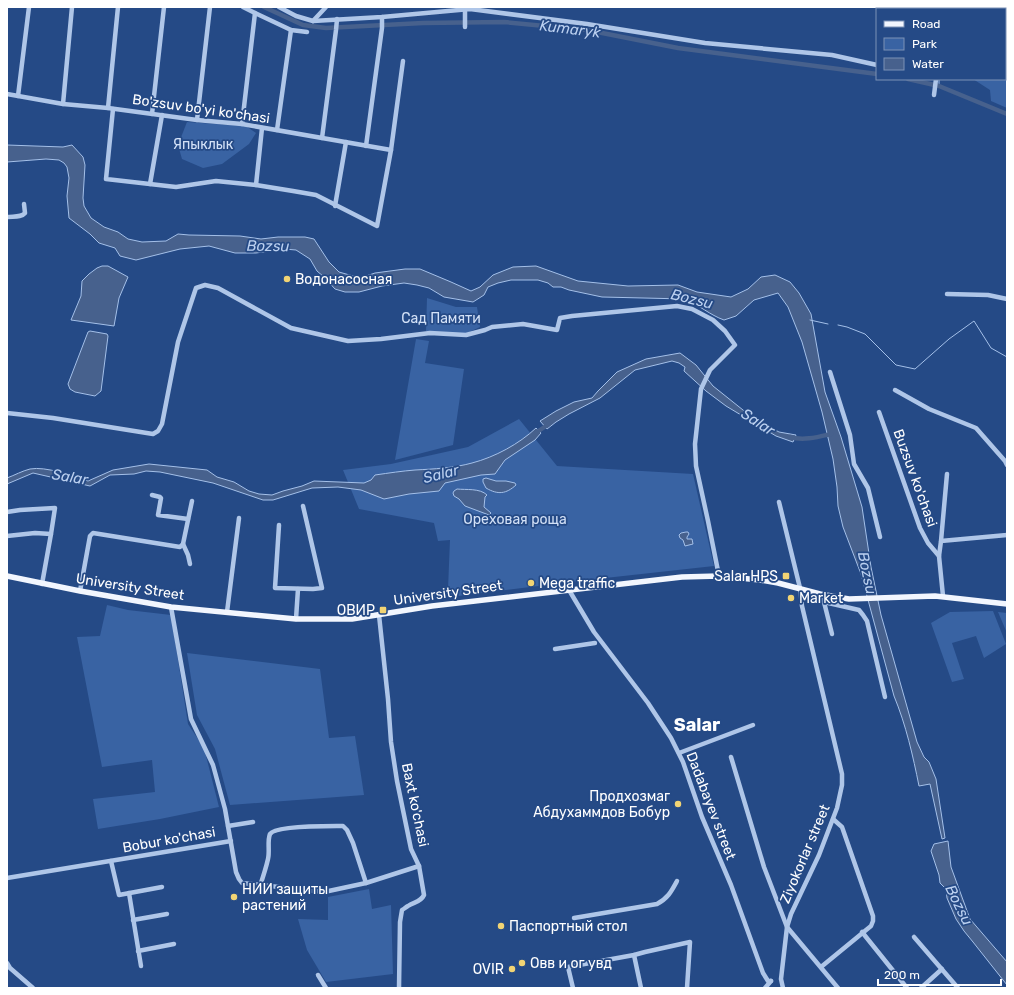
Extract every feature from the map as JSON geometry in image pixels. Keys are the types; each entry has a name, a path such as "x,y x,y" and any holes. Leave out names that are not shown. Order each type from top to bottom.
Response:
{"main road":[{"name":"University Street","path":"7,576 42,584 171,607 296,618 352,619 432,606 682,577 719,576 778,582 840,598 893,598 926,595 1007,604"}],"street":[{"path":"18,96 28,7"},
{"path":"63,104 72,7"},
{"path":"118,7 106,179 176,187 216,181 293,191 316,195 377,226 391,150 403,61"},
{"path":"152,114 164,7"},
{"path":"197,120 210,7"},
{"path":"242,7 291,30 307,32"},
{"path":"279,7 296,16 313,21 382,19 465,11 470,9 587,24 705,43 832,55 876,65"},
{"path":"313,21 326,7"},
{"path":"465,11 465,27"},
{"path":"242,124 255,14"},
{"path":"366,146 382,19"},
{"path":"322,138 337,21"},
{"path":"277,130 291,30"},
{"path":"934,95 936,80"},
{"name":"Bo'zsuv bo'yi ko'chasi","path":"7,94 63,104 110,108 197,120 242,124 391,150"},
{"path":"150,184 162,115"},
{"path":"256,185 262,128"},
{"path":"335,206 346,142"},
{"path":"7,217 23,215 25,213 24,204"},
{"path":"7,414 53,418 152,434 158,431 162,424 178,342 196,288 206,285 218,288 292,328 348,341 381,339 430,333 466,335 492,327 523,324 557,330 560,318 572,316 677,306 692,309 713,320 725,331 735,345 710,370 701,389 695,444 696,466 719,576"},
{"path":"947,294 988,295 1007,299"},
{"path":"830,372 850,435 854,464 868,488 880,537"},
{"path":"896,390 929,409 976,428 1007,464"},
{"name":"Buzsuv ko'chasi","path":"879,412 920,528 928,543 939,556"},
{"path":"943,596 939,556 947,474"},
{"path":"152,495 161,498 158,515 188,519"},
{"path":"190,564 183,544 192,501"},
{"name":"Ziyokorlar street","path":"779,502 842,774 842,786 837,808 819,855 791,914 787,927 781,979 783,988"},
{"path":"278,525 275,588 322,588 303,506"},
{"path":"7,512 54,508 42,584"},
{"path":"227,612 239,518"},
{"path":"7,536 35,533 51,534"},
{"path":"80,591 91,534 180,547 183,544"},
{"path":"941,541 1007,535"},
{"path":"296,618 298,589"},
{"name":"Dadabayev street","path":"569,590 594,632 659,719 679,753 702,817 731,885 763,974 768,981 771,981"},
{"path":"820,594 824,602 832,634"},
{"path":"824,602 859,610 867,621 885,697"},
{"path":"171,607 191,719 213,765 225,808 231,841"},
{"name":"Baxt ko'chasi","path":"379,614 391,742 397,781 411,849 419,866 424,895 420,901 402,910 400,922 399,988"},
{"path":"555,649 595,643"},
{"path":"679,753 753,725"},
{"path":"731,757 764,867 787,927 838,988"},
{"path":"821,967 871,926 873,921 842,827 833,819"},
{"path":"228,826 253,822"},
{"path":"260,886 268,860 270,835 272,832 294,828 337,826 343,826 347,830 353,843 366,883"},
{"name":"Bobur ko'chasi","path":"7,878 231,841 236,872 239,879 242,883 260,886 324,892 366,883 419,866"},
{"path":"111,861 119,895 162,887"},
{"path":"574,918 657,904 663,901 670,894 677,880"},
{"path":"129,893 141,966"},
{"path":"133,920 167,914"},
{"path":"862,932 908,988"},
{"path":"914,937 958,988"},
{"path":"572,988 568,967 634,955 690,942 687,988"},
{"path":"138,951 174,944"},
{"path":"634,955 641,988"},
{"path":"7,963 10,968 33,988"},
{"path":"921,988 942,969"},
{"path":"318,974 326,988"},
{"path":"765,988 771,981 781,979"}],"green space":[{"path":"1006,37 1007,108 991,101 990,90 975,80 1006,80"},
{"name":"Япыклык","path":"187,122 246,126 256,133 249,144 222,164 203,168 182,159 178,145"},
{"name":"Сад Памяти","path":"427,298 456,307 477,307 480,327 465,334 426,331"},
{"path":"416,339 429,341 425,363 464,369 453,445 395,460"},
{"name":"Ореховая роща","path":"519,419 557,466 693,474 714,566 434,599 435,591 448,589 450,540 438,541 434,523 359,509 343,470 391,464 468,447"},
{"path":"107,605 128,610 171,615 188,724 204,748 219,807 160,819 98,829 93,799 155,792 152,760 102,767 77,637 100,636"},
{"path":"993,611 1006,644 984,658 976,636 952,643 964,679 952,682 931,623 950,612"},
{"path":"998,612 1007,613 1007,633"},
{"path":"187,653 320,669 329,738 355,736 364,795 230,805 215,749 197,715"},
{"path":"369,889 372,909 391,905 393,974 326,982 307,950 298,919 328,920 328,897"}],"water":[{"name":"Bozsu","path":"7,145 63,147 72,145 83,157 85,165 84,206 91,218 104,227 118,232 128,239 142,242 166,241 178,234 240,236 261,239 278,237 305,237 314,239 329,262 339,272 360,278 375,273 405,269 420,269 471,291 480,287 493,275 513,267 536,266 578,281 628,286 678,285 697,292 731,297 748,289 761,277 775,275 790,282 799,293 811,314 825,392 841,437 862,507 871,567 881,615 917,742 924,757 929,762 936,779 945,838 942,839 930,784 919,786 909,741 894,696 861,574 843,527 838,506 833,459 822,412 802,342 788,307 778,293 754,300 736,316 724,320 685,299 602,297 561,287 553,287 548,283 538,280 511,280 498,283 488,287 484,295 473,302 444,297 429,288 404,283 382,286 359,292 345,292 335,289 317,271 310,259 296,250 284,249 256,253 235,253 209,246 180,249 136,260 120,256 115,248 99,243 69,218 67,196 69,178 67,167 64,163 59,160 46,159 7,162"},
{"path":"108,266 128,277 119,298 114,326 71,320 81,296 82,281 97,268"},
{"path":"90,331 107,334 108,336 101,391 95,396 75,392 70,389 68,384 88,332"},
{"name":"Salar","path":"680,353 696,365 713,386 753,418 779,432 796,435 793,442 776,436 726,406 706,391 684,371 685,367 672,361 635,370 600,398 569,414 547,429 540,421 574,402 592,398 617,372 646,359"},
{"name":"Salar","path":"536,428 541,433 535,440 505,460 495,474 481,475 445,483 439,491 409,494 384,499 361,490 338,487 312,488 273,500 263,500 213,483 160,472 146,471 134,474 110,475 90,486 33,473 7,484 7,478 36,468 67,474 88,481 113,470 149,464 207,470 217,477 234,482 249,491 259,494 272,495 314,481 364,483 371,480 375,475 465,465 489,457 506,449"},
{"path":"486,478 496,481 515,483 516,485 505,492 494,492 486,488 483,479"},
{"path":"457,489 477,490 487,495 485,497 484,507 491,513 489,515 465,506 454,496 453,493"},
{"path":"688,532 689,534 687,539 692,539 693,544 685,546 679,535 681,533"},
{"name":"Bozsu","path":"948,841 951,867 970,919 1007,962 1007,985 956,919 947,898 946,889 940,883 939,875 931,851 934,844"}],"waterway":[{"name":"Kumaryk","path":"264,7 303,25 326,28 423,23 504,22 587,30 678,48 876,74"},
{"name":"Kumaryk","path":"912,80 939,86 1007,114"},
{"name":"Kumaryk","path":"939,80 939,86"},
{"path":"810,320 828,324"},
{"path":"838,325 865,334 896,365 915,369 949,339 974,321 991,348 1007,357"},
{"name":"Salar","path":"534,434 549,424"},
{"name":"Salar","path":"790,437 805,439 831,434"}],"place":[{"name":"Водонасосная","path":"287,279"},
{"name":"Salar HPS","path":"786,576"},
{"name":"Mega traffic","path":"531,583"},
{"name":"Market","path":"791,598"},
{"name":"ОВИР","path":"383,610"},
{"name":"Продхозмаг Абдухаммдов Бобур","path":"678,804"},
{"name":"НИИ защиты растений","path":"234,897"},
{"name":"Паспортный стол","path":"501,926"},
{"name":"Овв и ог увд","path":"522,963"},
{"name":"OVIR","path":"512,969"}],"district":[{"name":"Salar","path":"697,725"}]}
